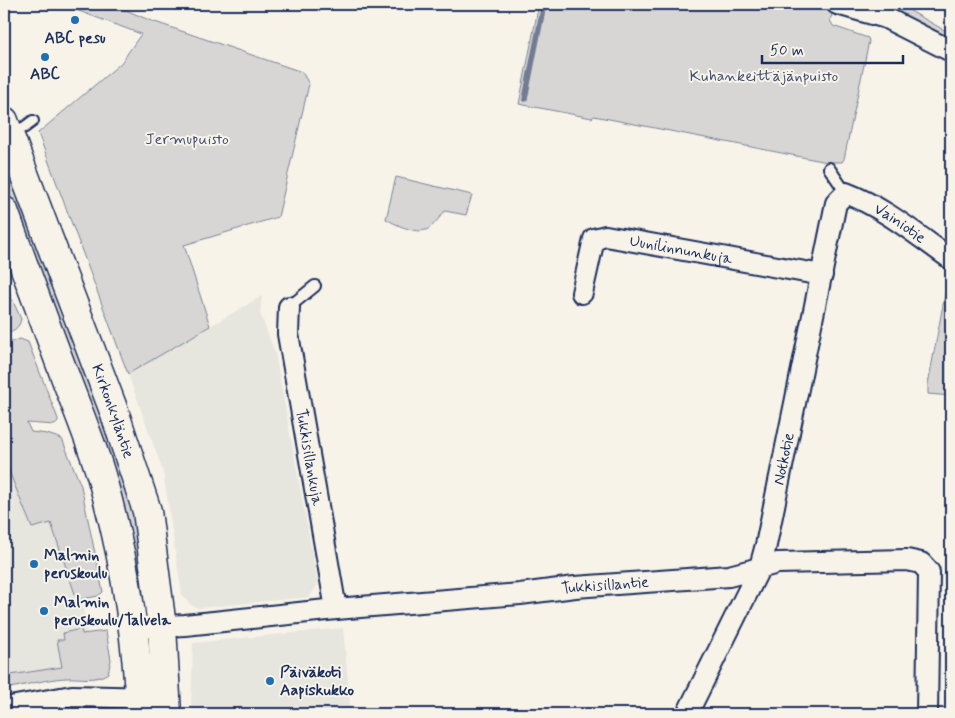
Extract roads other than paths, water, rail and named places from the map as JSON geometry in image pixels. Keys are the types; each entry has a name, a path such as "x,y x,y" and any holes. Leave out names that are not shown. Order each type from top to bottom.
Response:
{"main road":[{"name":"Kirkonkyläntie","path":"6,128 114,411 147,511 162,627 167,706"},
{"name":"Kirkonkyläntie","path":"4,211 100,474 122,559 133,628 140,706"}],"street":[{"path":"837,4 872,8 886,18 951,51"},
{"name":"Vainiotie","path":"846,193 879,209 951,260"},
{"name":"Notkotie","path":"687,714 760,568 836,203 846,193"},
{"name":"Uunilinnunkuja","path":"582,293 594,239 606,236 822,275"},
{"name":"Tukkisillankuja","path":"289,307 288,334 336,609"},
{"name":"Tukkisillantie","path":"133,628 162,627 336,609 520,594 575,587 729,576 778,563 907,560 921,563 929,572 927,714"},
{"path":"4,708 72,696 140,706 167,706"}],"lane":[{"path":"6,128 26,127 33,121"},
{"path":"829,168 846,193"},
{"path":"289,307 315,286"}],"waterway":[{"path":"525,99 544,4"}],"place":[{"name":"ABC pesu","path":"75,20"},
{"name":"ABC","path":"45,57"},
{"name":"Malmin peruskoulu","path":"34,564"},
{"name":"Malmin peruskoulu/Talvela","path":"44,611"},
{"name":"Päiväkoti Aapiskukko","path":"270,681"}],"park label":[{"name":"Kuhankeittäjänpuisto","path":"764,76"},
{"name":"Jermupuisto","path":"187,139"}]}
